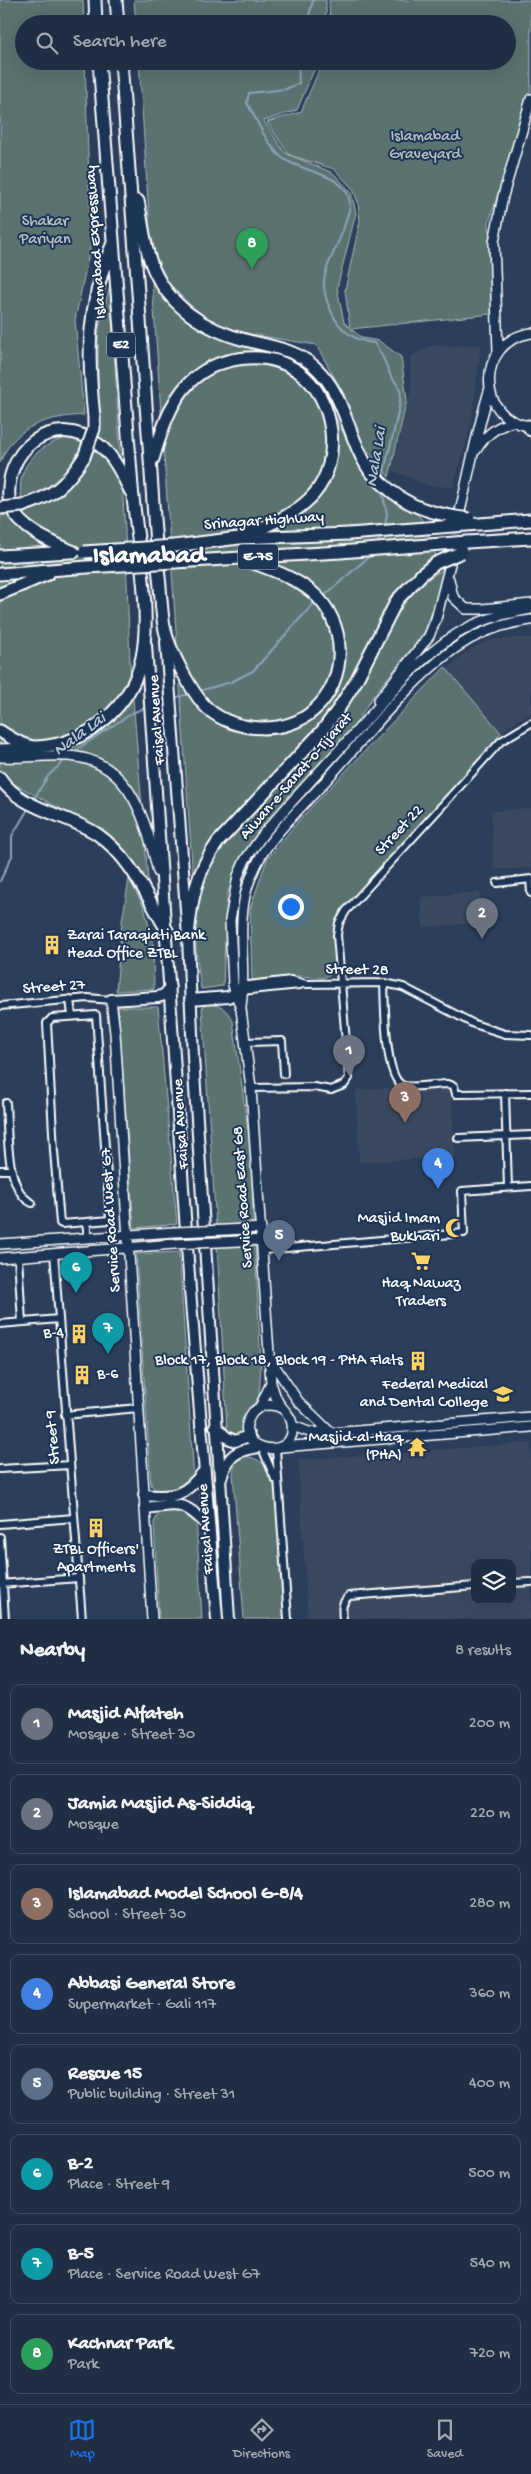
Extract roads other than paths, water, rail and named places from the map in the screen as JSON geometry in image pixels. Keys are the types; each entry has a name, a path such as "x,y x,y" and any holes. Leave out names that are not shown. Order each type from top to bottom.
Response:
{"highway":[{"path":"95,0 96,15"},
{"path":"116,0 117,15"},
{"name":"Islamabad Expressway","path":"32,752 80,736 101,724 120,706 136,677 146,630 133,495 100,70"},
{"name":"E2","path":"122,70 150,465 164,628"},
{"path":"128,152 149,259 167,292 188,314 206,326 238,338 289,350 317,368 334,388 358,452 370,471 406,502 439,515 467,522"},
{"path":"0,508 22,506 43,500 60,490 74,474 84,457 94,429 89,338 102,269 114,242"},
{"path":"150,465 166,420 187,385 202,371 239,358 263,359 299,372 313,386 326,408 333,451 326,472 315,493 300,508 239,538"},
{"path":"79,552 42,537 26,525 10,507 5,484 8,468 15,452 28,440 58,432 82,435 99,444 112,457 133,495"},
{"name":"Srinagar Highway","path":"0,556 174,546 239,538 349,534 467,522 492,523 531,520"},
{"name":"Srinagar Highway","path":"0,574 67,568 340,552 464,547 492,540 531,538"},
{"path":"188,937 191,900 207,857 218,842 322,731 356,681 397,600 422,574 436,563 464,547"},
{"path":"164,628 188,684 208,709 229,720 249,727 267,728 304,718 319,706 332,685 340,658 339,639 330,614 311,591 286,576 240,558"},
{"path":"0,594 67,568"},
{"path":"0,732 32,752"},
{"path":"0,778 14,793 28,802 65,816 98,835 116,849 140,881 168,932"}],"main road":[{"name":"Faisal Avenue","path":"164,628 170,672 188,937 190,1000 228,1619"},
{"name":"Faisal Avenue","path":"146,630 204,1472 217,1619"},
{"path":"111,1000 158,997 164,995 170,988"},
{"path":"190,1000 228,997 239,989"},
{"path":"111,1000 156,1001 171,1009"},
{"path":"216,1426 226,1437 235,1442 249,1436"},
{"path":"219,1486 225,1468 234,1455 239,1451 261,1448"},
{"path":"144,1495 178,1495 194,1485 204,1472"},
{"path":"145,1508 174,1504 188,1507 209,1527"}],"street":[{"path":"460,511 474,453 476,430 490,388 490,369 498,351 494,242 503,196 528,122 531,99"},
{"path":"498,351 510,341 531,333"},
{"path":"490,388 498,408 514,422 530,427"},
{"path":"474,453 486,435 501,426 514,422"},
{"path":"363,723 387,687 429,636 448,577 450,564"},
{"path":"448,577 453,597 466,609 531,604"},
{"name":"Aiwan-e-Sanat-o-Tijarat","path":"241,1009 231,951 231,907 238,876 245,860 264,833 363,723 442,643 470,626 501,615 531,609"},
{"name":"Aiwan-e-Sanat-o-Tijarat","path":"239,989 242,925 247,888 262,852 391,710 434,666 457,647 484,631 503,624 531,620"},
{"path":"427,657 434,666"},
{"name":"Street 22","path":"251,1088 314,1087 331,1090 344,1086 349,1078 337,935 339,922 346,911 501,741 531,723"},
{"path":"0,749 78,757 104,767 121,778 130,791 150,838 163,894"},
{"path":"0,757 32,752"},
{"path":"497,883 530,879 531,893"},
{"path":"231,951 242,950"},
{"name":"Street 28","path":"239,989 291,980 306,984 384,983 403,987 474,1024 505,1034 531,1035"},
{"path":"384,983 388,1047 393,1073 397,1081 407,1086 448,1084 454,1086 456,1094 531,1093"},
{"path":"70,999 72,1016"},
{"name":"Street 27","path":"0,1006 70,999 111,1000"},
{"name":"Service Road West G7","path":"111,1000 129,1247 152,1619"},
{"name":"Service Road East G8","path":"241,1009 251,1088 271,1383"},
{"path":"96,1015 110,1220 60,1223 47,1023 52,1018 72,1016 96,1015"},
{"path":"245,1042 282,1041 284,1074"},
{"path":"505,1093 508,1187"},
{"path":"6,1103 11,1170 18,1192 23,1199 32,1203"},
{"path":"458,1138 531,1135"},
{"path":"0,1170 11,1170"},
{"path":"0,1258 174,1244 218,1242 262,1245 464,1233 462,1191 531,1186"},
{"path":"86,1222 88,1237"},
{"path":"0,1244 128,1234 261,1228"},
{"name":"Street 9","path":"54,1253 82,1619"},
{"path":"18,1257 22,1322"},
{"path":"0,1324 59,1319"},
{"path":"270,1358 298,1401 331,1433"},
{"path":"271,1383 260,1407 249,1419 249,1436 261,1448 272,1471 279,1495"},
{"path":"271,1383 277,1400 290,1417 293,1426 290,1438 278,1448"},
{"path":"260,1407 274,1405 283,1409"},
{"path":"65,1414 138,1408"},
{"path":"261,1448 528,1427 528,1418 331,1433 309,1432 293,1426"},
{"path":"278,1448 279,1495 288,1619"},
{"path":"0,1469 70,1465"},
{"path":"0,1524 74,1518"},
{"path":"0,1537 1,1584 5,1619"},
{"path":"1,1584 79,1578"},
{"path":"516,1583 531,1582"},
{"path":"343,1619 342,1607 344,1600 349,1596 471,1586"}],"waterway":[{"name":"Nala Lai","path":"309,15 313,0"},
{"name":"Nala Lai","path":"298,70 299,83 286,89 249,93 247,103 265,137 279,155 298,166 332,179 347,194 350,205 349,210 340,238 326,269 324,290 327,302 338,323 351,335 374,343 399,388 400,396 397,418 383,478"},
{"name":"Nala Lai","path":"382,490 387,514 385,527"},
{"name":"Nala Lai","path":"377,545 381,536"},
{"name":"Nala Lai","path":"323,597 372,554"},
{"name":"Nala Lai","path":"199,691 231,682 253,671 315,602"},
{"name":"Nala Lai","path":"173,698 190,694"},
{"name":"Nala Lai","path":"154,704 166,700"},
{"name":"Nala Lai","path":"73,752 132,713 147,707"},
{"name":"Nala Lai","path":"33,800 48,776 66,759"},
{"name":"Nala Lai","path":"0,881 12,856 12,836 28,809"}],"tunnel":[{"path":"451,562 458,520"}],"place":[{"name":"Kachnar Park","path":"252,269"},
{"name":"Jamia Masjid As-Siddiq","path":"482,939"},
{"name":"Zarai Taraqiati Bank Head Office ZTBL","path":"52,945"},
{"name":"Masjid Alfateh","path":"349,1076"},
{"name":"Islamabad Model School G-8/4","path":"405,1123"},
{"name":"Abbasi General Store","path":"438,1189"},
{"name":"Masjid Imam Bukhari","path":"455,1228"},
{"name":"Rescue 15","path":"279,1261"},
{"name":"Haq Nawaz Traders","path":"421,1261"},
{"name":"B-2","path":"76,1293"},
{"name":"B-4","path":"79,1334"},
{"name":"B-5","path":"108,1354"},
{"name":"Block 17, Block 18, Block 19 - PHA Flats","path":"418,1361"},
{"name":"B-6","path":"82,1375"},
{"name":"Federal Medical and Dental College","path":"503,1394"},
{"name":"Masjid-al-Haq (PHA)","path":"417,1447"},
{"name":"ZTBL Officers' Apartments","path":"96,1528"}],"district":[{"name":"Islamabad","path":"149,557"}],"park label":[{"name":"Islamabad Graveyard","path":"425,146"},
{"name":"Shakar Pariyan","path":"45,231"}]}
